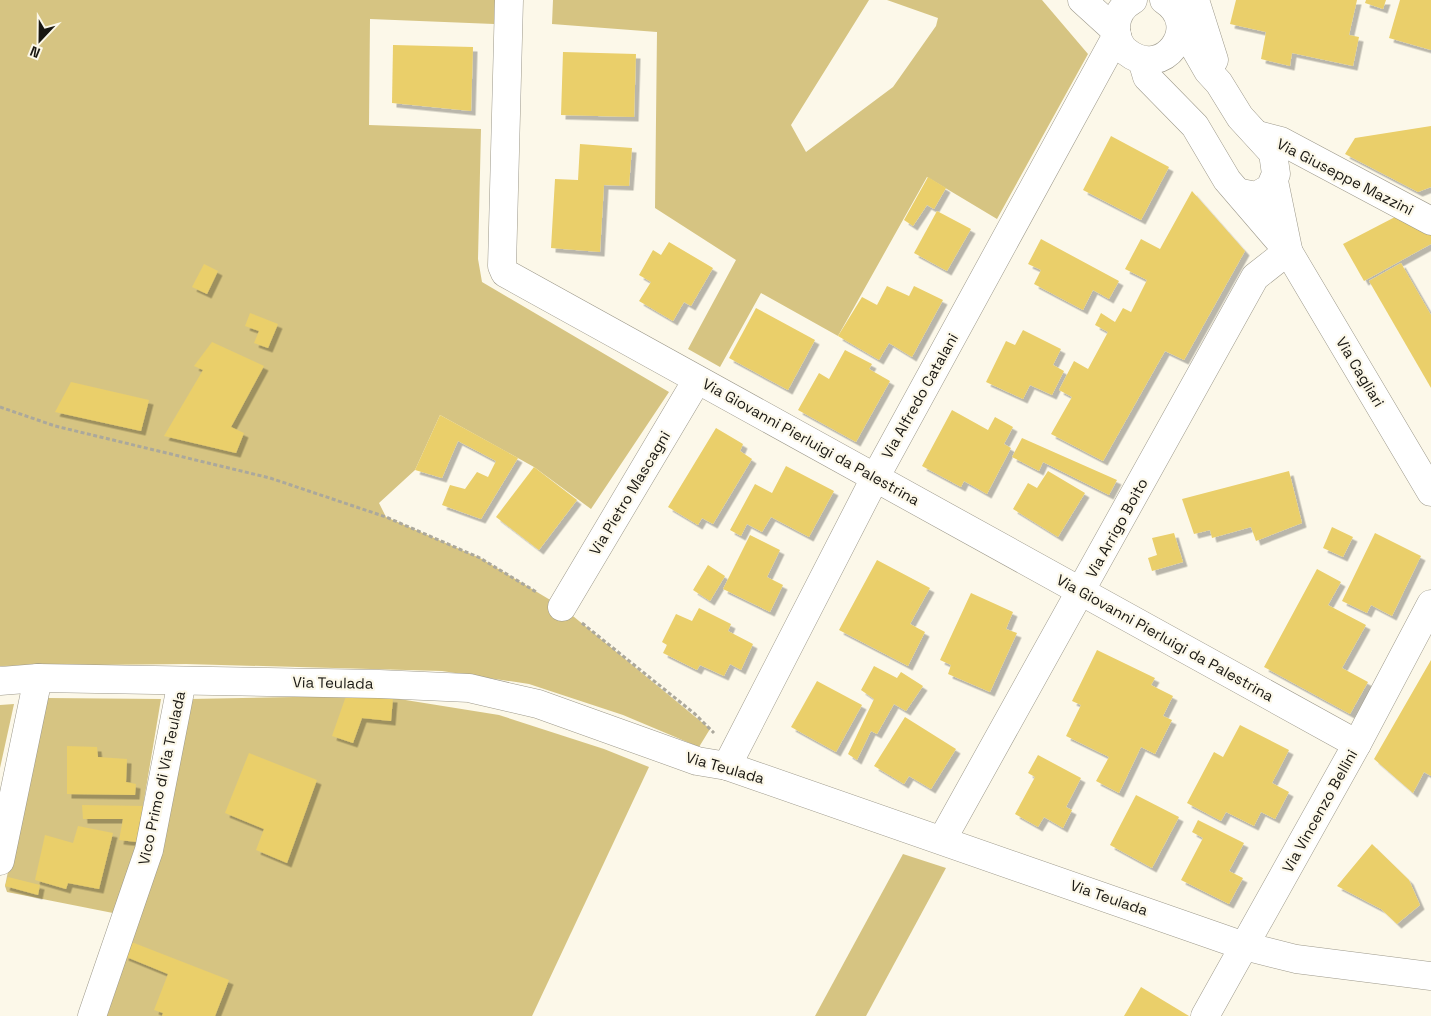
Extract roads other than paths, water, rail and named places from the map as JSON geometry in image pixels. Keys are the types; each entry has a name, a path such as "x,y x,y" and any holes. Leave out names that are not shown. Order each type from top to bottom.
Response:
{"street":[{"name":"Via Giovanni Pierluigi da Palestrina","path":"509,0 502,266 505,273 1357,744"},
{"path":"1082,0 1117,33"},
{"name":"Via Alfredo Catalani","path":"731,759 875,478 1092,83 1117,33 1117,20 1121,10 1133,0"},
{"path":"1092,83 1138,59 1162,58 1170,52 1180,34 1180,8"},
{"name":"Via Cagliari","path":"1180,8 1208,72 1219,83 1240,117 1273,152 1276,164 1274,181 1288,251"},
{"name":"Via Cagliari","path":"1117,33 1124,50 1138,59 1147,77 1194,126 1227,180 1288,251 1431,492"},
{"name":"Via Giuseppe Mazzini","path":"1258,135 1281,142 1431,221"},
{"path":"1241,194 1256,196 1270,188 1274,181"},
{"name":"Via Arrigo Boito","path":"942,840 1082,592 1255,277 1288,251"},
{"name":"Via Pietro Mascagni","path":"562,607 697,380"},
{"name":"Via Vincenzo Bellini","path":"1205,1016 1357,744 1431,604"},
{"path":"0,861 38,678"},
{"name":"Via Teulada","path":"0,681 38,678 379,684 469,688 538,704 697,761 731,759 942,840 1244,946 1296,958 1431,976"},
{"name":"Vico Primo di Via Teulada","path":"92,1016 150,850 182,681"}]}
